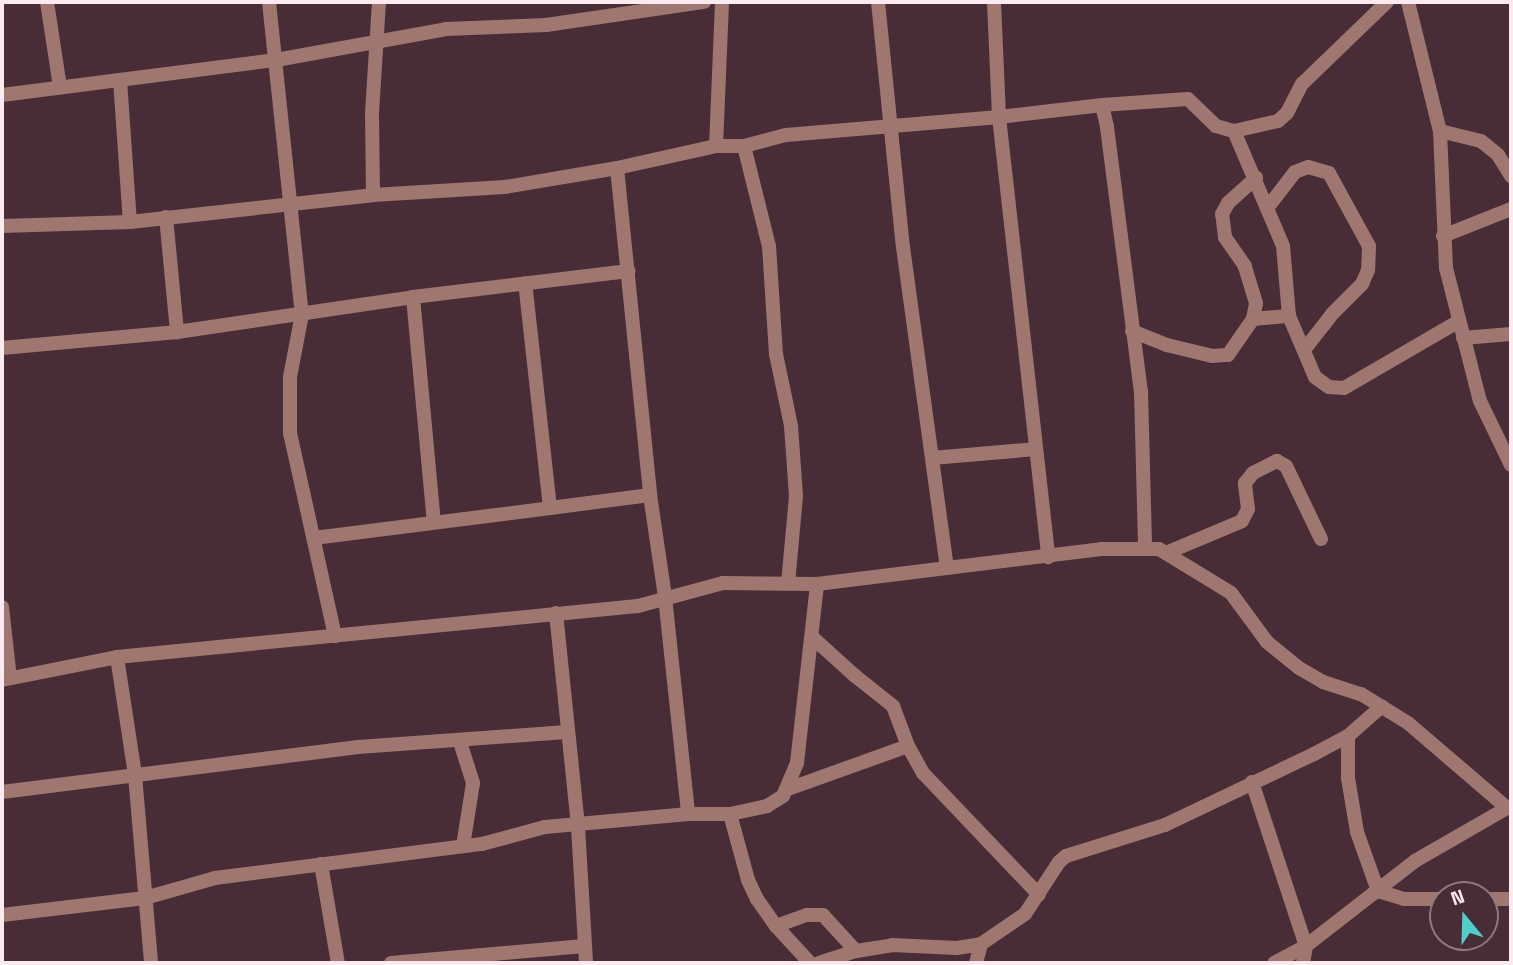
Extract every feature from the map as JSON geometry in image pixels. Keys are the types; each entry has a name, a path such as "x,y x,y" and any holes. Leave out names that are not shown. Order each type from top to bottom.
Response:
{"street":[{"path":"47,2 60,87"},
{"path":"270,2 302,314 290,377 288,414 335,636"},
{"path":"373,195 374,43 379,2"},
{"path":"2,94 276,60 446,29 547,24 704,2"},
{"path":"716,146 722,2"},
{"path":"878,2 893,127 903,247 947,568"},
{"path":"994,2 999,117 1048,557"},
{"path":"2,226 130,222 373,195 505,187 617,169 716,146 744,146 798,134 999,117 1102,105 1188,99 1200,107 1216,126 1234,131 1278,121 1287,113 1302,85 1387,2"},
{"path":"1408,2 1440,131 1446,268 1480,401 1511,465"},
{"path":"120,80 130,222"},
{"path":"1102,105 1141,391 1145,547"},
{"path":"1234,131 1283,246 1289,316 1315,376 1329,387 1344,388 1459,321"},
{"path":"1440,131 1481,141 1498,155 1511,176"},
{"path":"744,146 769,246 774,277 776,354 791,426 796,496 788,584"},
{"path":"1268,207 1294,172 1308,167 1329,173 1369,246 1368,270 1362,284 1333,313 1304,350"},
{"path":"617,169 650,495 665,597 688,814"},
{"path":"1132,331 1167,345 1212,356 1228,355 1253,319 1256,303 1249,278 1225,237 1222,214 1228,203 1256,178"},
{"path":"1443,236 1511,209"},
{"path":"166,218 177,332"},
{"path":"2,348 177,332 413,297 628,271"},
{"path":"525,283 550,508"},
{"path":"413,297 433,523"},
{"path":"1253,319 1289,316"},
{"path":"1463,338 1511,334"},
{"path":"932,458 1036,449"},
{"path":"1167,553 1242,521 1248,509 1245,483 1253,473 1277,461 1286,466 1321,539"},
{"path":"314,538 650,495"},
{"path":"2,607 6,679 117,657 638,606 723,583 817,584 1101,549 1145,547 1167,553 1231,593 1267,642 1299,668 1323,682 1361,694 1382,706 1419,732 1509,807 1415,861 1306,946 1274,963"},
{"path":"788,789 797,763 817,584"},
{"path":"556,613 566,732 578,827 586,963"},
{"path":"812,637 893,706 908,746 923,773 1039,895"},
{"path":"117,657 135,775 151,963"},
{"path":"819,963 856,951 892,945 957,948 981,944 1013,924 1039,895 1059,862 1066,856 1165,825 1348,736 1382,706"},
{"path":"2,792 358,747 460,742 566,732"},
{"path":"1348,736 1348,778 1357,832 1378,891"},
{"path":"460,742 473,783 463,846"},
{"path":"2,915 145,898 215,878 499,841 545,827 578,827 688,814 730,814 767,806 788,789 908,746"},
{"path":"1252,782 1306,946 1303,963"},
{"path":"730,814 748,880 776,926 810,963"},
{"path":"321,864 338,963"},
{"path":"1378,891 1404,898 1429,899"},
{"path":"776,926 807,915 823,915 856,951"},
{"path":"976,963 981,944"},
{"path":"391,963 584,947"}]}
